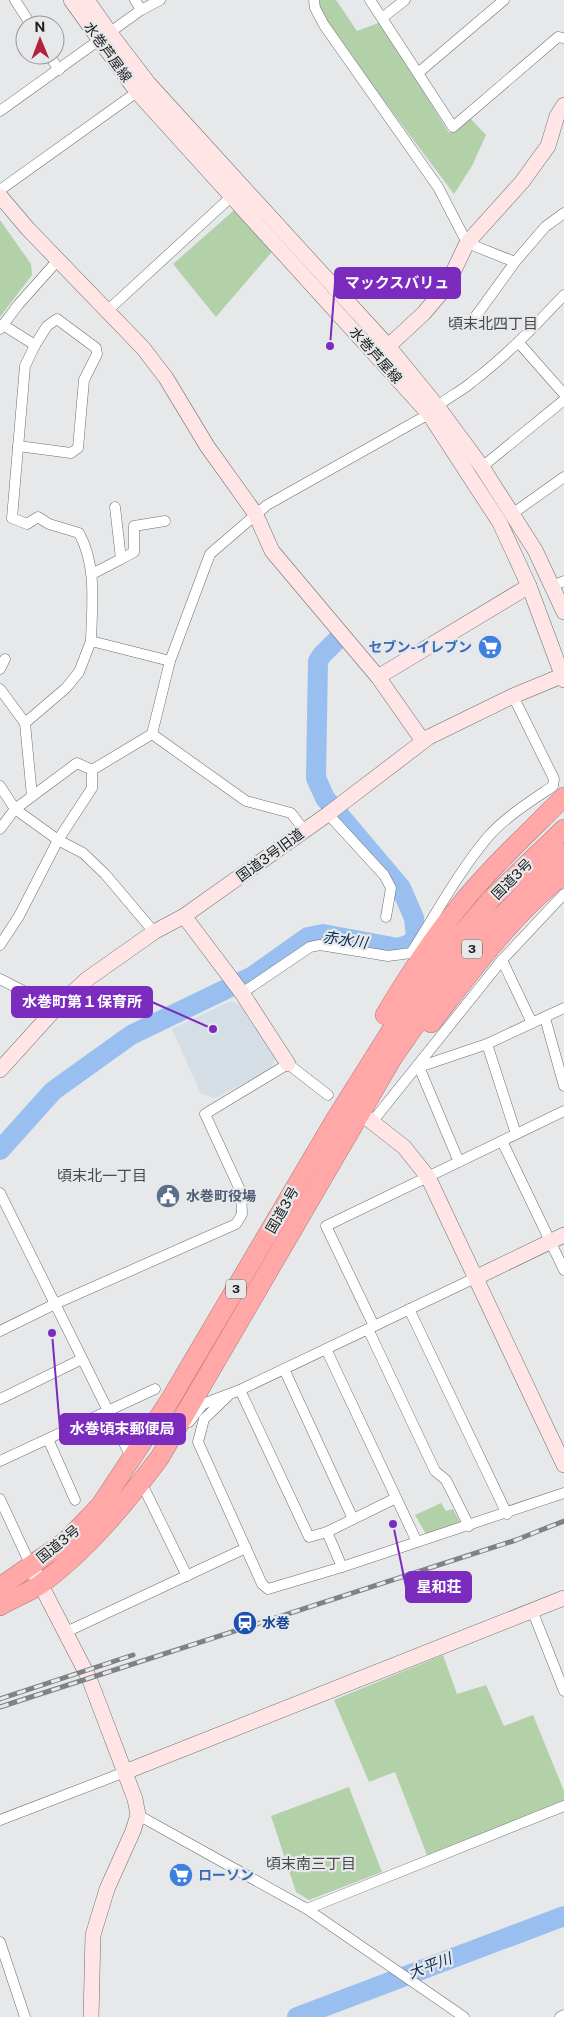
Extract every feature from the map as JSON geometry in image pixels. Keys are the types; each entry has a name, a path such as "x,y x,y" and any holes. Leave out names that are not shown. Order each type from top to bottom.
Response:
{"highway":[{"path":"335,1120 378,1027 426,952 458,908 498,862 564,798"},
{"name":"国道3号","path":"0,1587 66,1541 100,1506 170,1400 386,1037 438,962 492,898 564,830"},
{"name":"国道3号","path":"0,1606 40,1584 117,1512 160,1457 224,1342 393,1057 452,972 489,929 564,853"},
{"path":"393,1057 422,1033 464,979 511,926 545,889 564,874"}],"street":[{"path":"15,0 25,15"},
{"name":"水巻芦屋線","path":"71,0 149,84 482,467 558,584 564,612"},
{"name":"水巻芦屋線","path":"87,0 105,37 137,92 232,196 383,351"},
{"path":"135,0 141,10"},
{"path":"0,112 141,10 160,0"},
{"path":"314,0 315,8 324,25 438,187 468,243 515,262"},
{"path":"370,0 453,126 558,37 564,38"},
{"path":"382,18 405,0"},
{"path":"418,73 504,0"},
{"path":"56,65 59,70"},
{"path":"0,190 137,92"},
{"path":"383,351 424,313 446,287 468,243 532,168 548,146 558,116 564,105"},
{"path":"0,196 142,348 166,378 207,446 255,513 272,551 378,677 423,741"},
{"path":"107,311 232,196"},
{"path":"473,320 515,262 546,227 564,213"},
{"path":"36,345 1,327 58,260"},
{"path":"92,770 152,734 170,661 210,554 255,513 433,410 471,384 519,343 564,295"},
{"path":"18,446 71,453 78,448 84,380 97,354 96,348 57,319 47,326 25,366 18,446 12,518 27,524 38,517 49,524 78,532 88,549 92,574 91,641 79,672 66,688 25,723"},
{"path":"519,343 564,394"},
{"path":"482,467 564,400"},
{"name":"水巻芦屋線","path":"433,410 500,523 529,586 564,677"},
{"path":"512,514 564,477"},
{"path":"115,506 121,559"},
{"path":"92,574 134,552 134,526 165,521"},
{"path":"378,677 529,586"},
{"path":"91,641 170,661"},
{"path":"0,670 5,659"},
{"name":"国道3号旧道","path":"0,1070 56,1008 86,980 154,932 184,916 328,814 423,741 513,696 564,677"},
{"path":"0,690 25,723 32,796"},
{"path":"242,994 310,947 320,945 388,956 411,953 462,872 488,837 524,806 553,786 554,779 513,696"},
{"path":"152,734 246,801 291,813 304,830"},
{"path":"0,829 15,809 77,763 92,770"},
{"path":"0,945 19,916 58,840 92,788 92,770"},
{"path":"0,786 15,809 58,840 83,853 154,932"},
{"path":"328,814 384,875 391,888 386,917"},
{"path":"564,894 502,960 370,1120 404,1147 428,1177 477,1277 564,1465"},
{"path":"184,916 242,994 288,1064 328,1094"},
{"path":"502,960 532,1023"},
{"path":"0,979 56,1008"},
{"path":"459,1162 419,1068 487,1044 564,1008"},
{"path":"545,1018 564,1086"},
{"path":"487,1044 516,1134"},
{"path":"0,1332 55,1304 236,1224 242,1214 241,1192 205,1114 288,1064"},
{"path":"470,1526 446,1480 435,1471 326,1226 564,1111"},
{"path":"502,1141 558,1238 564,1270"},
{"path":"0,1193 132,1459"},
{"path":"160,1457 203,1404 228,1396 558,1238"},
{"path":"409,1309 507,1514"},
{"path":"326,1349 417,1542"},
{"path":"0,1399 82,1359"},
{"path":"284,1369 353,1519"},
{"path":"0,1461 155,1389"},
{"path":"240,1390 309,1537 327,1532 396,1498"},
{"path":"228,1396 204,1419 198,1442 262,1584 268,1589 470,1526 564,1493"},
{"path":"48,1439 75,1500"},
{"path":"141,1482 187,1576"},
{"path":"0,1500 31,1566 89,1678 135,1799 138,1815 104,1896 92,1935 91,2017"},
{"path":"327,1532 342,1567"},
{"path":"66,1632 246,1548"},
{"path":"0,1820 564,1598"},
{"path":"532,1610 564,1690"},
{"path":"307,1909 564,1806"},
{"path":"138,1815 307,1909 464,2017"},
{"path":"0,1942 25,2017"},
{"path":"560,2017 564,2015"}],"shaded area":[{"path":"231,1001 239,1004 275,1059 270,1070 215,1098 201,1094 172,1029"}],"green space":[{"path":"317,0 336,0 357,31 381,22 449,133 470,118 486,135 472,166 454,194 334,34 317,5"},
{"path":"240,205 276,247 216,317 173,264"},
{"path":"0,220 31,264 32,275 0,317"},
{"path":"441,1503 446,1511 453,1509 460,1522 426,1534 415,1515"},
{"path":"443,1655 457,1694 486,1685 504,1726 533,1715 564,1791 564,1801 427,1855 395,1772 369,1782 334,1700"},
{"path":"349,1787 382,1872 309,1900 296,1892 271,1816"}],"waterway":[{"name":"赤水川","path":"0,1150 53,1091 131,1035 253,976 308,937 323,934 398,948 410,944 416,937 414,918 401,888 325,798 316,778 318,661 339,638"},
{"name":"大平川","path":"297,2017 564,1916"}],"railway":[{"path":"0,1707 516,1540 564,1521"},
{"path":"0,1699 133,1655"}],"place":[{"name":"マックスバリュ","path":"330,346"},
{"name":"セブン-イレブン","path":"490,647"},
{"name":"水巻町第１保育所","path":"213,1029"},
{"name":"水巻町役場","path":"168,1196"},
{"name":"水巻頃末郵便局","path":"52,1333"},
{"name":"星和荘","path":"393,1524"},
{"name":"水巻","path":"245,1623"},
{"name":"ローソン","path":"181,1875"}],"district":[{"name":"頃末北四丁目","path":"493,324"},
{"name":"頃末北一丁目","path":"102,1176"},
{"name":"頃末南三丁目","path":"311,1864"}]}
